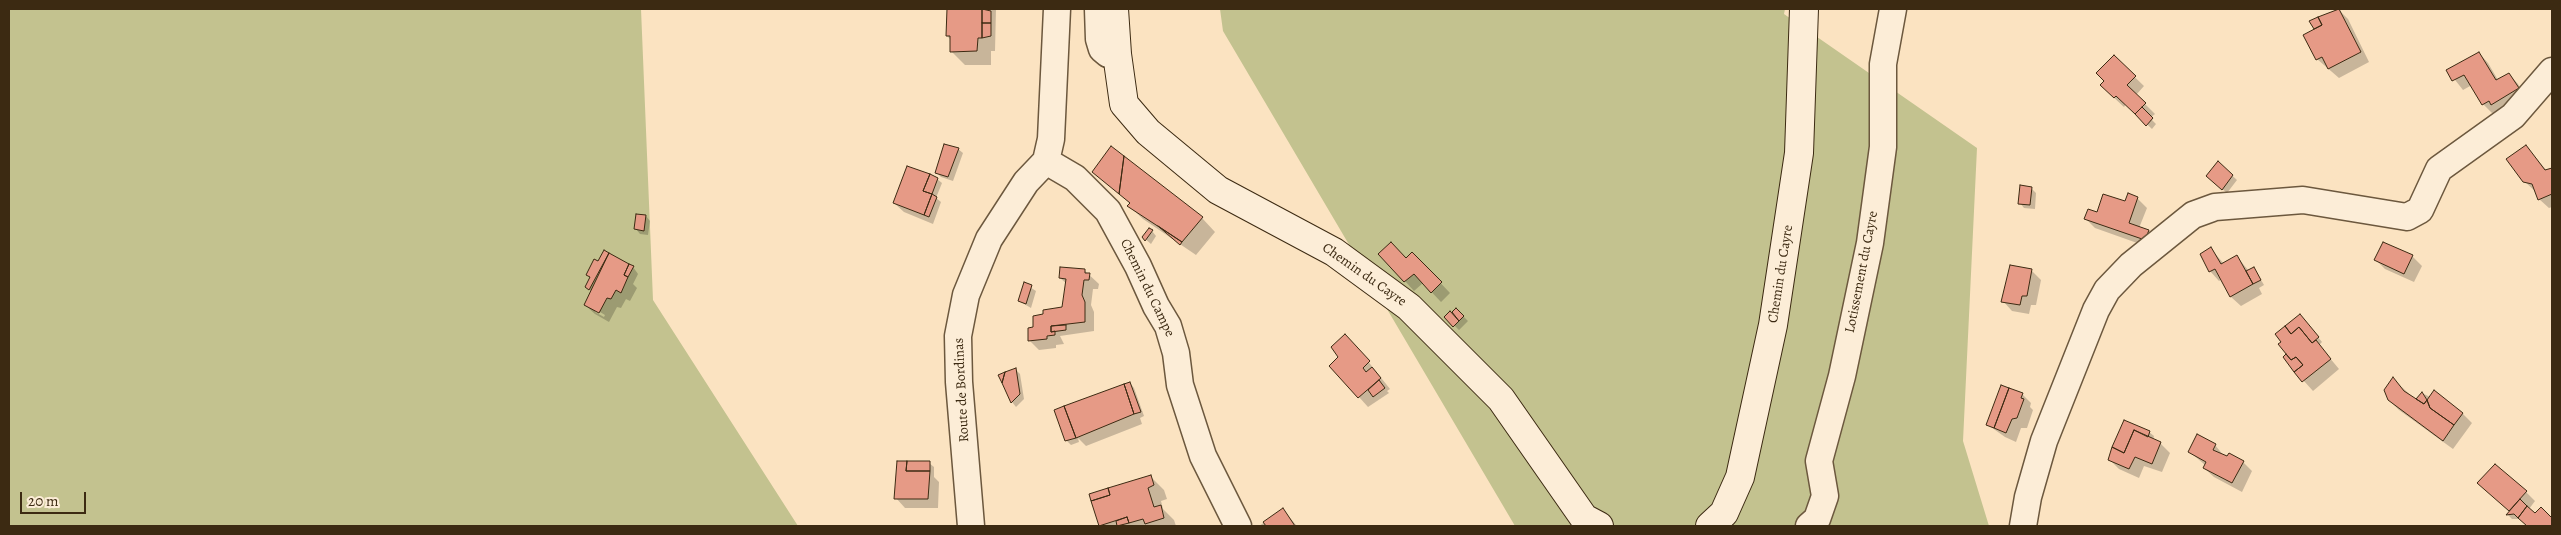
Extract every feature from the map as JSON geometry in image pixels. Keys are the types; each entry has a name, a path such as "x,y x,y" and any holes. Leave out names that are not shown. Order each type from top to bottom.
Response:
{"street":[{"path":"1046,161 1051,139 1056,9"},
{"path":"1098,9 1099,39 1102,49 1108,54 1116,54"},
{"name":"Chemin du Cayre","path":"1114,9 1116,54 1124,104 1148,132 1218,190 1334,252 1409,306 1501,399 1584,518 1599,526"},
{"name":"Chemin du Cayre","path":"1710,526 1724,513 1740,477 1773,325 1799,153 1804,9"},
{"name":"Lotissement du Cayre","path":"1809,526 1817,519 1825,496 1819,461 1842,376 1870,243 1883,147 1883,64 1893,9"},
{"path":"2023,526 2028,497 2044,441 2096,310 2107,290 2131,265 2193,215 2215,207 2303,200 2407,217 2420,210 2439,170 2513,116 2552,70"},
{"name":"Route de Bordinas","path":"971,526 958,345 966,295 989,239 1026,182 1046,161"},
{"name":"Chemin du Campe","path":"1046,161 1075,178 1108,211 1138,266 1156,306 1168,326 1176,353 1180,385 1203,456 1238,526"}],"shaded area":[{"path":"9,9 641,9 653,300 798,526 9,526"},
{"path":"1220,9 1785,9 1784,14 1977,148 1963,441 1989,526 1515,526 1223,31"}],"building":[{"path":"947,9 982,9 982,38 978,38 977,51 950,52 950,36 946,36"},
{"path":"982,9 991,11 991,23 982,23"},
{"path":"2339,9 2361,52 2328,69 2322,57 2316,60 2303,35 2322,25 2318,17"},
{"path":"2318,17 2322,25 2314,29 2309,21"},
{"path":"982,23 991,23 991,36 982,38"},
{"path":"2479,52 2496,80 2509,73 2519,88 2491,105 2489,101 2482,105 2464,75 2452,81 2446,70"},
{"path":"2114,55 2136,76 2127,85 2146,103 2135,114 2116,96 2114,98 2100,85 2104,81 2096,73"},
{"path":"2142,107 2153,118 2146,126 2135,114"},
{"path":"944,144 959,148 948,177 935,173"},
{"path":"2526,145 2545,170 2552,168 2552,194 2538,200 2532,184 2523,182 2506,159"},
{"path":"1111,146 1124,156 1119,194 1092,172"},
{"path":"1124,156 1203,217 1182,242 1127,206 1130,203 1119,194"},
{"path":"2218,161 2233,175 2222,190 2206,176"},
{"path":"907,166 930,174 923,191 932,194 924,215 893,203"},
{"path":"930,174 938,178 932,194 923,191"},
{"path":"2020,185 2032,187 2030,205 2018,204"},
{"path":"2128,193 2138,197 2129,223 2149,230 2145,240 2084,219 2088,209 2097,212 2103,194 2125,201"},
{"path":"932,194 937,197 929,217 924,215"},
{"path":"636,214 646,215 644,231 634,229"},
{"path":"1158,226 1182,242 1180,245"},
{"path":"1149,228 1153,230 1145,241 1142,237"},
{"path":"1391,242 1406,258 1412,252 1442,282 1431,293 1414,274 1404,282 1378,254"},
{"path":"2383,242 2413,255 2404,274 2374,260"},
{"path":"2211,247 2221,264 2237,255 2253,284 2230,297 2215,269 2209,272 2200,254"},
{"path":"604,250 609,253 589,290 585,287 590,277 586,275 594,259 598,261"},
{"path":"609,253 629,264 624,275 628,277 621,293 616,290 611,299 607,298 599,313 584,305"},
{"path":"629,264 634,266 628,277 624,275"},
{"path":"2010,265 2032,269 2027,296 2022,296 2020,305 2001,302"},
{"path":"1060,267 1085,269 1085,273 1090,273 1089,280 1084,280 1082,295 1085,302 1085,322 1051,326 1051,332 1055,331 1055,335 1047,336 1047,339 1028,341 1028,328 1033,327 1033,316 1043,314 1043,310 1062,307 1066,279 1059,278"},
{"path":"2254,267 2261,280 2253,284 2246,271"},
{"path":"1024,282 1032,285 1026,304 1018,301"},
{"path":"1456,308 1464,316 1459,321 1452,312"},
{"path":"1450,311 1459,321 1453,327 1444,317"},
{"path":"2300,314 2319,337 2312,343 2299,327 2291,334 2285,326"},
{"path":"1066,325 1066,330 1051,332 1051,326"},
{"path":"2285,326 2291,334 2299,327 2312,343 2316,340 2331,359 2302,382 2294,372 2303,365 2296,357 2291,360 2278,344 2281,342 2275,334"},
{"path":"1345,334 1370,361 1363,368 1366,372 1372,367 1381,378 1358,398 1329,366 1338,357 1331,347"},
{"path":"2286,354 2291,360 2296,357 2303,365 2294,372 2283,357"},
{"path":"1016,368 1020,394 1011,403 1002,383 1005,372"},
{"path":"1005,372 1002,383 998,375"},
{"path":"2393,377 2404,391 2424,404 2427,400 2430,408 2454,425 2443,441 2388,400 2384,390"},
{"path":"1379,380 1385,388 1373,397 1368,390"},
{"path":"1130,382 1141,412 1134,414 1124,384"},
{"path":"1124,384 1134,414 1076,438 1064,406"},
{"path":"2001,385 2009,388 1994,428 1986,425"},
{"path":"2009,388 2023,393 2021,398 2024,399 2017,418 2012,419 2006,433 1994,428"},
{"path":"2434,390 2463,413 2454,425 2430,408 2427,400"},
{"path":"2422,392 2427,400 2424,404 2416,399"},
{"path":"1064,406 1076,438 1065,441 1054,410"},
{"path":"2124,420 2150,431 2148,437 2134,430 2124,453 2112,447"},
{"path":"2134,430 2161,442 2152,464 2135,457 2129,469 2108,460 2112,447 2124,453"},
{"path":"2197,434 2216,444 2213,450 2227,456 2229,453 2244,461 2232,483 2203,468 2206,462 2188,452"},
{"path":"897,461 907,461 906,471 930,471 928,499 894,499"},
{"path":"907,461 930,461 930,471 906,471"},
{"path":"2495,464 2527,491 2509,511 2477,483"},
{"path":"1151,475 1154,485 1148,488 1154,507 1161,505 1164,518 1145,524 1143,519 1129,523 1127,517 1099,526 1091,501 1110,495 1108,488"},
{"path":"1108,488 1110,495 1091,501 1089,494"},
{"path":"2520,499 2527,506 2518,518 2514,514 2506,515"},
{"path":"2527,506 2535,513 2541,507 2552,518 2552,526 2527,526 2518,518"},
{"path":"1283,508 1295,526 1266,526 1263,522"},
{"path":"1127,517 1129,523 1117,526 1116,521"}]}
